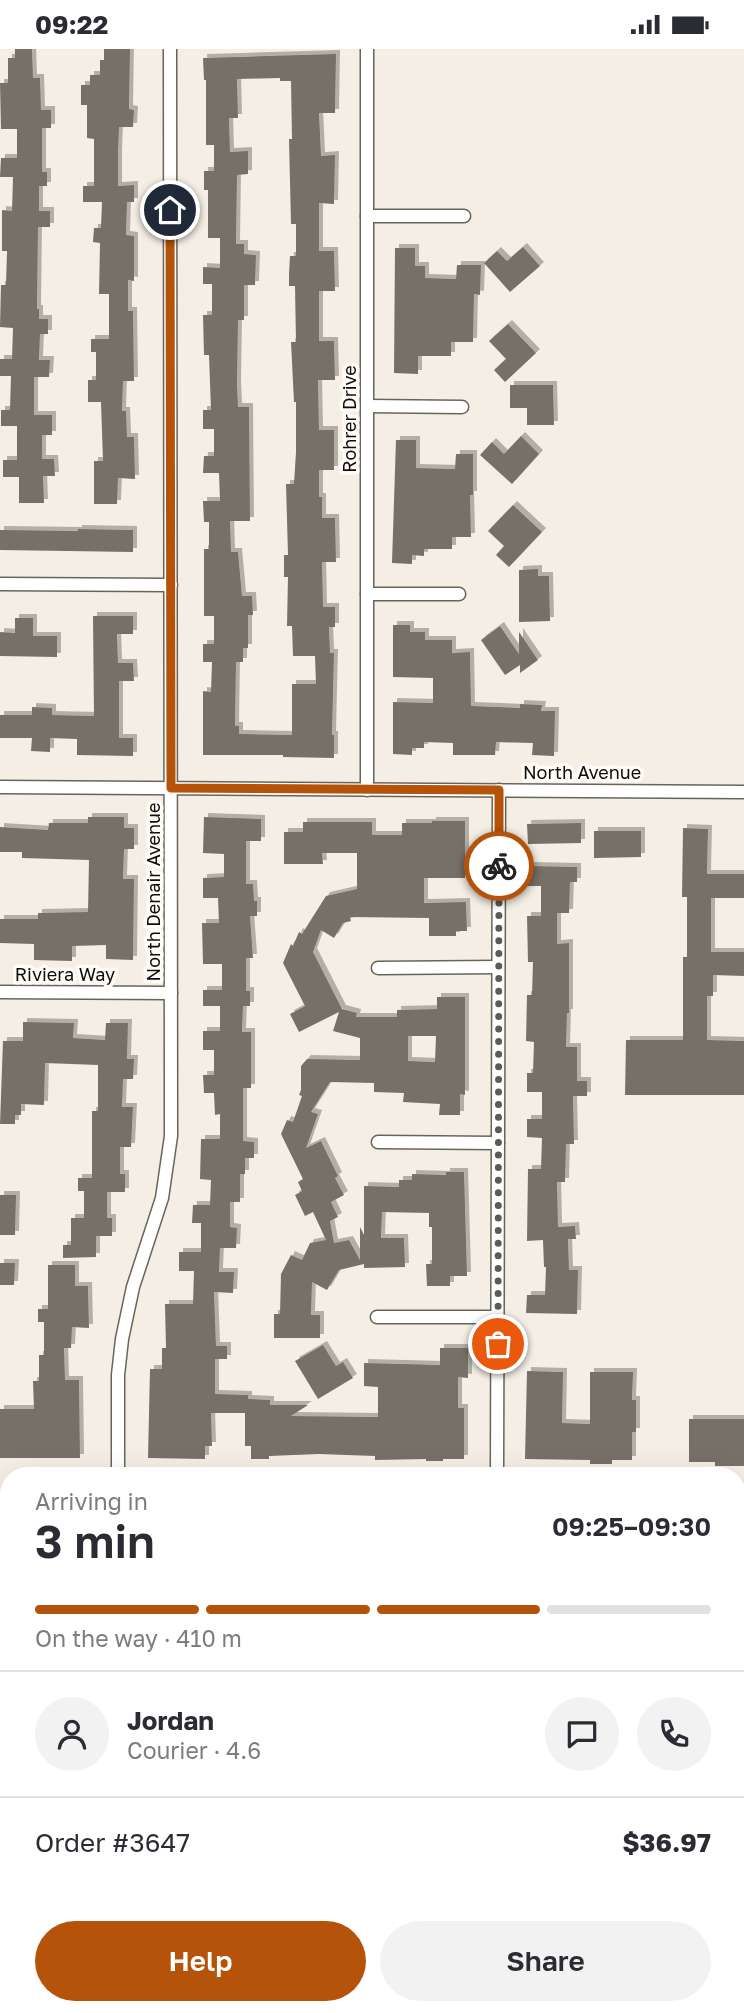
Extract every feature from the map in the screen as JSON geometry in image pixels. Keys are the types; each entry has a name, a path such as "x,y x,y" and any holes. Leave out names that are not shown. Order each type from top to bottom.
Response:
{"street":[{"name":"North Denair Avenue","path":"118,1467 118,1393 122,1339 133,1287 162,1198 169,1159 171,1120 170,49"},
{"name":"Rohrer Drive","path":"367,49 367,790"},
{"path":"367,216 464,216"},
{"path":"367,406 462,407"},
{"path":"0,584 171,585"},
{"path":"367,594 459,594"},
{"name":"North Avenue","path":"0,787 744,792"},
{"path":"497,1467 499,790"},
{"path":"378,968 498,967"},
{"name":"Riviera Way","path":"0,992 171,993"},
{"path":"378,1142 498,1143"},
{"path":"376,1317 498,1317"}],"building":[{"path":"15,49 32,49 33,78 40,78 41,110 51,110 51,128 42,128 42,172 47,172 47,186 39,186 39,211 50,211 50,227 38,227 37,309 39,319 48,319 48,334 40,334 39,360 50,360 49,377 34,377 34,415 52,415 52,435 42,435 42,459 54,459 55,476 43,476 44,503 19,503 19,477 3,477 3,460 17,460 17,426 1,426 1,410 10,410 11,376 0,376 0,359 12,359 13,328 0,327 1,285 6,285 7,251 2,251 2,210 12,211 13,177 0,177 1,158 17,158 17,129 1,129 0,83 8,83 8,58 15,58"},
{"path":"104,49 130,49 129,109 134,110 133,127 119,127 118,186 134,185 134,202 127,202 126,235 134,236 134,281 128,280 128,311 133,311 134,381 123,381 122,411 126,411 127,437 134,437 135,479 118,478 117,504 94,504 94,461 103,461 101,402 88,402 88,380 96,380 96,352 91,352 91,339 109,339 109,294 99,294 100,243 93,242 94,228 101,228 102,202 83,202 83,186 94,186 94,139 87,138 87,105 81,105 81,85 90,85 90,75 100,75 100,60 104,60"},
{"path":"336,54 335,113 319,113 321,156 335,155 334,204 319,203 319,251 334,251 335,291 319,291 319,341 334,341 335,380 318,380 319,430 334,430 334,470 319,470 319,497 322,497 322,518 335,518 336,562 322,562 323,607 335,607 335,627 329,627 330,653 334,653 334,758 203,755 203,691 211,692 212,662 203,662 203,644 214,644 214,616 204,616 204,549 209,549 209,522 204,522 203,501 220,501 219,473 203,473 204,456 214,456 214,429 203,429 203,410 211,410 209,355 204,355 203,315 212,315 212,284 203,284 203,267 220,268 220,238 208,238 208,190 204,190 204,171 214,171 214,145 206,145 206,80 203,58","holes":["280,78 280,81 291,81 291,224 296,224 296,256 290,256 289,274 289,286 295,286 296,342 291,342 296,402 296,452 294,484 286,484 288,555 284,555 284,577 288,577 287,626 292,626 293,656 315,656 316,684 292,684 292,735 239,734 239,726 235,726 236,662 243,662 243,648 248,648 248,615 253,615 252,596 242,596 238,552 231,552 230,521 250,521 249,407 238,407 238,320 244,320 244,285 255,285 256,255 244,254 244,244 236,244 237,175 248,174 248,151 230,152 229,118 238,118 237,79"]},
{"path":"523,247 540,266 510,292 484,263 497,251 507,261"},
{"path":"395,248 415,248 415,266 425,266 425,278 456,279 457,265 481,265 480,295 474,294 473,342 451,342 451,356 418,356 418,374 394,373"},
{"path":"508,324 536,353 505,382 494,370 506,359 489,341"},
{"path":"510,385 553,385 554,425 527,425 527,408 510,408"},
{"path":"521,436 539,454 512,484 480,455 492,442 504,454"},
{"path":"396,440 416,440 416,468 455,469 456,454 473,454 471,537 452,537 452,549 424,549 424,556 412,555 412,564 392,563"},
{"path":"513,505 542,532 509,567 496,555 504,546 488,531"},
{"path":"0,530 133,530 133,552 0,550"},
{"path":"538,569 538,576 549,576 550,621 519,622 519,570"},
{"path":"93,616 133,616 133,634 117,634 118,663 133,663 134,681 119,681 119,738 133,738 133,756 77,755 77,739 50,738 50,752 31,751 32,738 0,738 0,715 32,715 32,707 52,708 52,715 94,716"},
{"path":"15,618 33,618 33,636 57,636 57,657 0,656 0,632 15,633"},
{"path":"393,625 410,625 410,632 425,632 425,640 452,640 452,653 470,652 471,706 520,708 520,704 542,705 541,711 555,711 554,756 532,755 533,743 496,742 495,755 453,755 453,743 424,742 424,748 412,748 412,755 393,754 393,702 433,703 433,678 393,677"},
{"path":"500,626 519,654 519,632 538,660 520,673 520,665 505,675 481,640"},
{"path":"88,817 124,817 124,828 134,828 134,849 124,849 123,879 134,879 133,960 106,959 106,945 72,946 72,961 34,960 34,944 0,943 0,919 38,919 38,913 88,912 89,860 22,858 22,852 0,852 0,827 48,830 49,823 88,823"},
{"path":"204,817 261,819 261,841 246,841 246,884 253,884 257,916 250,916 253,958 246,958 246,991 250,991 250,1006 243,1006 242,1032 251,1032 251,1088 243,1088 243,1141 254,1142 254,1158 245,1158 245,1174 240,1174 240,1202 230,1202 230,1227 237,1228 236,1248 220,1248 219,1272 234,1272 233,1293 214,1292 216,1346 227,1346 227,1359 215,1359 215,1394 248,1395 248,1399 270,1400 270,1405 308,1405 291,1416 378,1417 378,1387 364,1386 364,1363 440,1365 440,1348 468,1348 468,1378 458,1377 458,1408 464,1408 464,1459 375,1460 375,1456 319,1454 251,1459 251,1446 245,1446 245,1413 211,1413 212,1446 205,1446 205,1459 148,1458 150,1369 162,1369 162,1348 166,1348 165,1304 193,1304 194,1271 179,1271 179,1252 201,1252 201,1223 192,1223 193,1205 210,1205 211,1180 200,1179 201,1139 220,1139 220,1114 215,1115 214,1093 204,1093 203,1075 214,1075 214,1050 203,1050 203,1031 220,1031 220,1006 203,1006 203,990 222,990 222,964 203,964 202,923 219,923 218,898 203,898 203,878 224,877 224,854 203,853"},
{"path":"465,821 465,878 424,878 424,903 466,902 467,931 456,931 456,936 429,936 429,918 350,917 351,921 343,923 334,938 321,930 313,952 342,1009 357,1013 356,1017 397,1017 397,1010 437,1009 437,997 465,997 465,1095 460,1094 460,1115 439,1115 440,1104 403,1102 404,1093 374,1092 374,1083 330,1082 311,1112 318,1114 306,1148 321,1141 338,1176 335,1178 344,1195 331,1202 338,1217 330,1221 334,1243 349,1240 360,1260 360,1227 364,1235 364,1186 399,1187 399,1180 412,1180 412,1174 446,1175 446,1172 464,1172 467,1276 450,1276 450,1286 427,1286 426,1264 432,1264 432,1227 429,1227 429,1213 382,1212 381,1238 404,1238 405,1267 364,1268 364,1264 339,1270 327,1290 312,1282 311,1315 320,1315 320,1338 274,1338 274,1314 280,1314 281,1274 291,1255 302,1260 310,1243 326,1240 313,1212 305,1216 295,1195 302,1191 298,1182 303,1179 281,1134 287,1120 293,1122 302,1096 299,1095 301,1066 307,1059 360,1060 360,1038 333,1031 339,1012 299,1032 290,1014 305,1006 283,963 291,944 293,946 299,932 302,934 326,896 357,889 357,853 322,853 323,864 284,864 284,832 303,832 303,822 372,822 372,835 402,835 402,823","holes":["408,1036 436,1036 435,1062 408,1061"]},
{"path":"581,823 581,843 528,844 527,824"},
{"path":"683,828 708,829 707,874 744,874 744,898 711,898 711,952 744,952 744,976 713,975 713,996 707,996 707,1040 744,1041 744,1095 625,1095 626,1040 683,1040 683,957 687,957 687,897 682,897"},
{"path":"594,831 641,831 641,857 594,858"},
{"path":"527,866 577,867 577,882 570,882 569,913 557,913 557,944 569,943 566,1047 577,1047 577,1081 587,1081 587,1096 573,1096 574,1144 566,1144 565,1182 557,1182 558,1227 575,1226 576,1239 568,1239 569,1270 578,1270 577,1314 526,1313 527,1295 545,1295 546,1267 543,1240 527,1241 528,1169 541,1169 542,1138 527,1137 527,1119 542,1119 542,1092 527,1092 527,1073 533,1073 534,1042 526,1041 527,995 532,995 533,962 528,962 527,916 541,916 541,886 526,886"},
{"path":"23,1022 74,1023 73,1038 105,1040 106,1023 128,1023 127,1059 134,1059 133,1079 123,1079 122,1107 133,1107 131,1147 120,1147 120,1174 125,1174 125,1192 107,1192 107,1218 112,1218 112,1236 96,1236 96,1257 63,1258 63,1245 71,1245 71,1218 84,1218 84,1191 78,1191 78,1178 92,1178 92,1111 98,1111 98,1065 45,1063 44,1105 21,1104 21,1115 15,1115 15,1124 0,1124 3,1041 23,1041"},
{"path":"0,1195 16,1195 15,1235 0,1235"},
{"path":"0,1263 15,1263 14,1285 0,1285"},
{"path":"48,1265 75,1265 75,1286 88,1286 89,1328 72,1327 71,1348 64,1348 65,1380 79,1380 80,1458 0,1458 0,1409 34,1409 33,1381 39,1381 39,1355 44,1355 44,1322 38,1322 38,1309 48,1309"},
{"path":"323,1345 336,1366 343,1362 353,1378 318,1399 295,1361"},
{"path":"527,1371 563,1372 562,1423 590,1424 590,1372 633,1372 632,1400 636,1400 636,1432 632,1432 632,1460 590,1464 590,1460 525,1459"},
{"path":"689,1419 744,1419 744,1466 715,1466 715,1462 689,1462"}],"way so far":[{"path":"498,1344 499,866"}],"route":[{"path":"170,210 171,788 499,790 499,866"}]}
